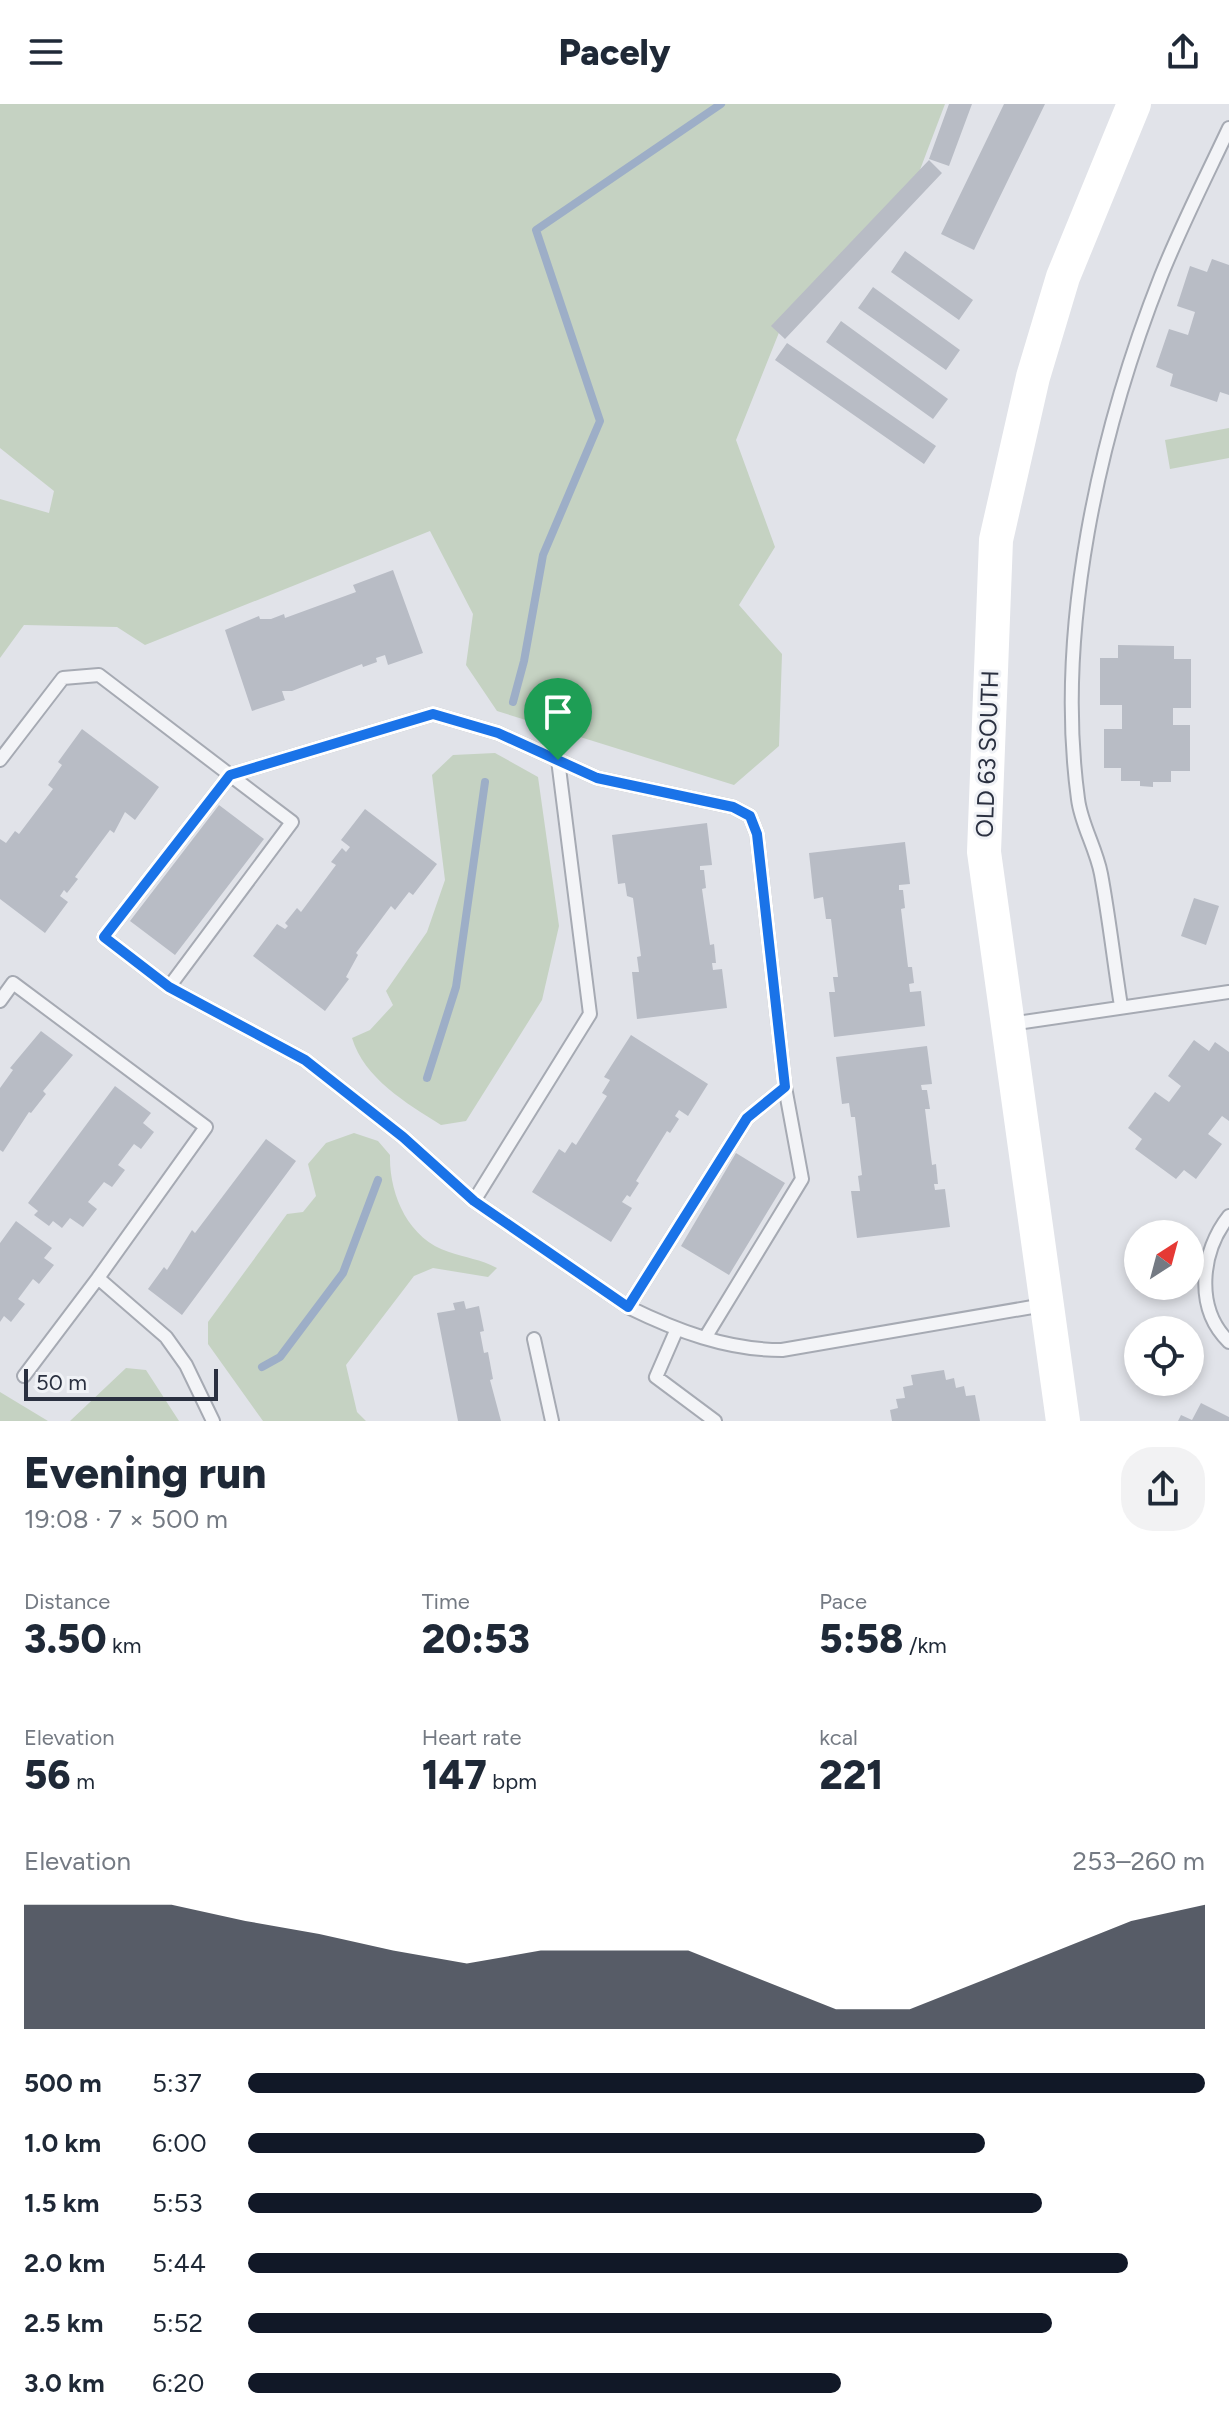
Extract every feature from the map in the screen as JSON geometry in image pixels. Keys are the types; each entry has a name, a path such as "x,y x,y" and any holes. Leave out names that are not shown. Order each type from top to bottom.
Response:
{"main road":[{"name":"OLD 63 SOUTH","path":"1063,1421 1044,1305 984,852 996,540 1033,377 1063,277 1134,104"}],"lane":[{"path":"1121,1006 1100,871 1078,801 1072,718 1075,633 1094,504 1129,365 1161,275 1229,128"},
{"path":"0,760 63,678 99,675 292,822 169,987"},
{"path":"705,1338 802,1179 785,1087 757,834 750,816 733,807 597,778 498,733 433,714 230,775 104,937 169,987 305,1060 403,1137 474,1201 628,1307 676,1331 752,1350 782,1350 1044,1305"},
{"path":"474,1201 590,1014 558,760"},
{"path":"0,1001 13,983 206,1127 24,1376"},
{"path":"1007,1024 1229,992"},
{"path":"628,1307 747,1118 785,1087"},
{"path":"1229,1216 1206,1263 1205,1298 1229,1342"},
{"path":"98,1278 166,1337 186,1365 213,1421"},
{"path":"676,1331 656,1377 715,1421"},
{"path":"534,1339 552,1421"}],"green space":[{"path":"0,104 945,104 918,175 780,330 736,440 775,547 739,605 782,654 779,746 734,785 497,711 466,665 473,614 430,531 145,645 117,627 24,625 0,658 0,499 49,513 54,491 0,448"},
{"path":"1229,428 1229,458 1170,469 1165,440"},
{"path":"495,753 538,777 559,926 542,1000 466,1121 441,1125 376,1077 352,1038 370,1030 393,1005 386,991 427,932 445,880 432,775 453,755"},
{"path":"354,1133 378,1141 390,1155 397,1199 422,1237 449,1252 497,1268 488,1277 433,1268 414,1276 346,1365 357,1412 366,1421 263,1421 208,1344 208,1322 287,1214 303,1212 316,1196 308,1164 326,1143"},
{"path":"126,1368 146,1370 179,1421 70,1421"},
{"path":"0,1392 48,1421 0,1421"}],"building":[{"path":"949,104 972,104 949,166 929,159"},
{"path":"1004,104 1045,104 974,250 941,234"},
{"path":"929,160 942,173 785,339 771,326"},
{"path":"905,251 973,300 959,320 891,272"},
{"path":"1212,259 1229,265 1229,395 1220,392 1217,402 1170,386 1173,374 1156,367 1169,329 1188,335 1195,312 1177,306 1190,266 1207,272"},
{"path":"873,287 960,350 946,370 858,308"},
{"path":"841,321 948,399 933,419 826,342"},
{"path":"787,343 936,446 924,464 775,360"},
{"path":"393,570 423,653 388,665 385,655 376,658 377,662 363,667 362,664 292,691 282,691 285,700 252,711 225,630 259,616 260,619 271,619 284,614 285,618 356,592 353,585"},
{"path":"1118,645 1174,646 1174,659 1191,659 1191,708 1173,708 1173,725 1190,725 1190,771 1171,771 1171,782 1153,782 1153,787 1140,786 1140,781 1121,781 1121,768 1104,768 1104,729 1122,729 1122,705 1100,705 1100,658 1118,658"},
{"path":"82,729 159,787 135,820 125,812 114,833 110,830 75,877 78,879 67,893 64,890 60,896 68,902 45,933 0,899 0,839 6,843 15,831 19,834 53,789 48,785 62,765 58,762"},
{"path":"219,805 264,839 175,955 130,921"},
{"path":"365,809 437,864 413,895 409,892 395,910 391,906 356,953 358,955 346,977 349,979 325,1011 253,956 277,924 285,929 288,926 285,923 297,908 301,912 336,865 331,862 342,848 346,852 350,847 341,840"},
{"path":"707,823 712,865 700,866 700,870 704,870 706,888 702,889 710,945 714,944 716,963 712,963 713,970 722,969 727,1008 637,1019 632,972 639,972 637,957 641,956 633,898 627,896 625,883 618,884 612,835"},
{"path":"905,842 910,884 899,885 899,890 903,890 905,908 901,909 908,967 912,967 914,983 909,984 910,992 921,991 925,1026 834,1037 829,992 835,992 833,977 838,977 831,919 826,919 823,897 814,899 809,853"},
{"path":"1194,898 1219,906 1206,945 1181,936"},
{"path":"41,1031 73,1055 43,1091 46,1094 29,1112 3,1152 0,1150 0,1088 13,1070 10,1068"},
{"path":"631,1035 708,1084 688,1116 679,1110 675,1116 679,1119 670,1133 667,1131 636,1181 639,1183 630,1197 627,1195 622,1202 632,1208 611,1242 532,1192 559,1149 565,1153 572,1142 576,1145 607,1096 602,1093 610,1080 604,1077"},
{"path":"1194,1040 1209,1051 1215,1042 1229,1052 1229,1121 1222,1116 1208,1134 1222,1144 1196,1179 1184,1170 1176,1179 1135,1149 1142,1139 1128,1128 1155,1092 1169,1102 1181,1086 1168,1076"},
{"path":"927,1046 932,1084 921,1085 922,1090 927,1090 930,1109 925,1109 932,1165 936,1164 938,1184 934,1184 935,1190 945,1189 950,1227 857,1238 851,1191 860,1191 858,1176 862,1175 855,1117 851,1117 849,1103 842,1104 836,1057"},
{"path":"115,1086 151,1113 143,1123 154,1132 141,1149 134,1144 118,1165 125,1170 112,1187 104,1182 88,1202 97,1209 83,1227 70,1218 62,1228 53,1221 49,1226 34,1215 38,1211 28,1203"},
{"path":"266,1139 296,1161 182,1315 148,1289 164,1267 167,1270 192,1230 195,1233"},
{"path":"736,1153 785,1183 729,1275 681,1246"},
{"path":"16,1221 52,1248 44,1258 54,1265 39,1284 33,1279 18,1299 25,1304 11,1322 4,1316 0,1322 0,1243"},
{"path":"464,1301 466,1309 479,1306 484,1353 488,1352 493,1379 490,1380 501,1421 458,1421 437,1313 455,1310 453,1303"},
{"path":"944,1370 946,1380 954,1378 956,1388 964,1386 966,1396 975,1395 980,1421 892,1421 890,1410 898,1408 896,1399 905,1398 903,1387 913,1385 911,1375"},
{"path":"1201,1403 1229,1417 1229,1421 1178,1421 1181,1415 1192,1420"}],"waterway":[{"path":"513,702 524,661 543,555 600,421 536,230 721,104"},
{"path":"427,1078 456,987 485,782"},
{"path":"262,1367 280,1357 343,1273 378,1180"}],"route":[{"path":"433,714 498,733 558,760 597,778 733,807 750,816 757,834 785,1087 747,1118 628,1307 474,1201 403,1137 305,1060 169,987 104,937 230,775 433,714"}]}
